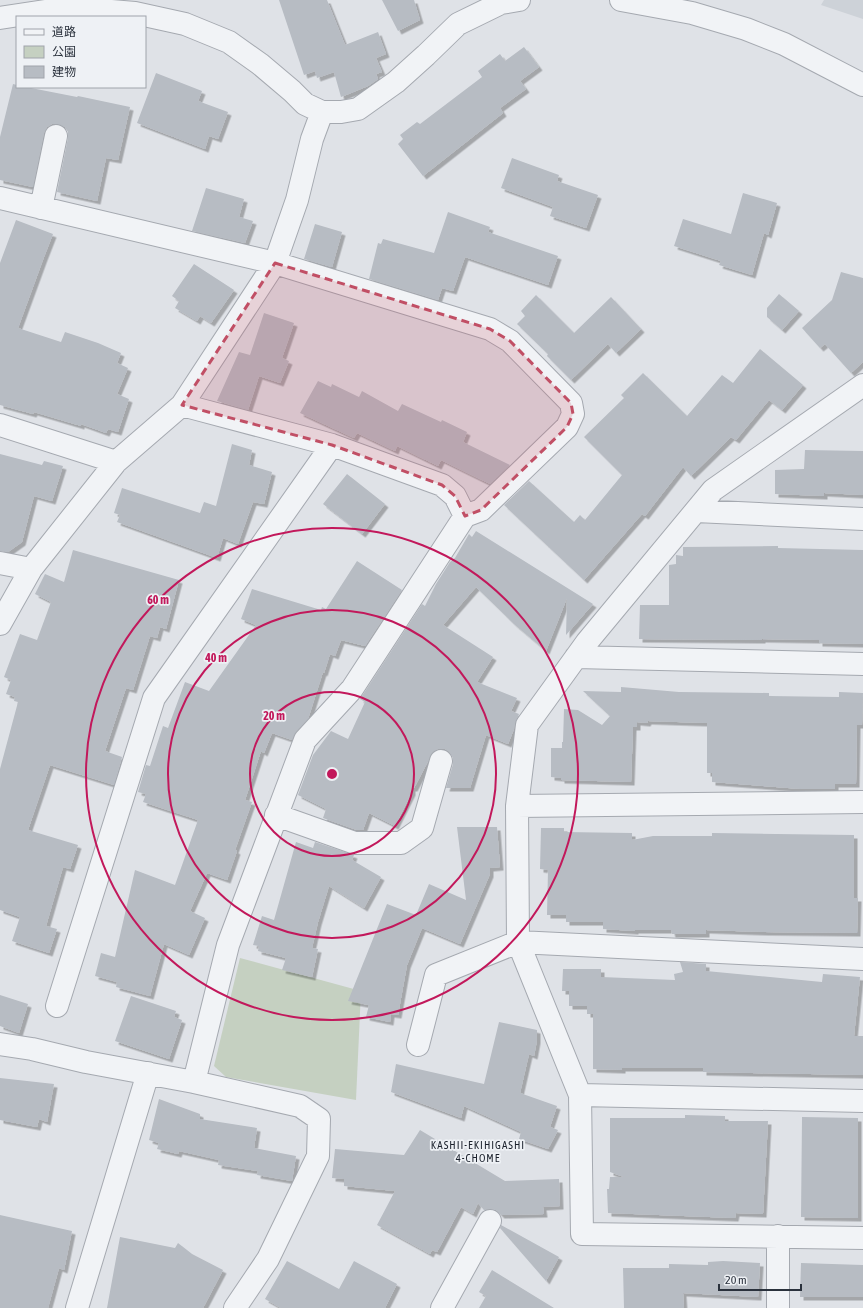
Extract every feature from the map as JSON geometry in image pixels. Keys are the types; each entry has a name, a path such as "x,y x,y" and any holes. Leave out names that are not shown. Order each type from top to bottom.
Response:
{"street":[{"path":"0,18 52,10 88,9 135,13 185,24 229,42 260,64 305,104 322,112 341,112 358,108 396,82 458,24 501,3 519,0"},
{"path":"621,0 692,13 746,29 784,44 863,85"},
{"path":"0,624 31,569 116,462 182,405 275,263 297,200 312,139 322,112"},
{"path":"41,208 56,136"},
{"path":"0,198 275,263 490,329 510,341 571,403 573,414 567,427 482,510 465,516 352,689 305,740 228,945 194,1082"},
{"path":"863,385 713,490 587,642 527,725 517,806 518,942 580,1095 582,1234 863,1238"},
{"path":"182,405 332,445 442,485 455,496 465,516"},
{"path":"0,425 116,462"},
{"path":"57,1006 154,698 332,445"},
{"path":"696,512 863,519"},
{"path":"0,563 31,569"},
{"path":"576,657 863,664"},
{"path":"276,815 355,843 402,843 422,828 440,761"},
{"path":"517,806 863,802"},
{"path":"418,1045 436,975 518,942 863,959"},
{"path":"0,1044 32,1049 86,1062 194,1082 300,1106 319,1119 318,1156 268,1259 235,1308"},
{"path":"77,1308 148,1073"},
{"path":"580,1095 863,1101"},
{"path":"445,1307 490,1222"},
{"path":"778,1236 778,1308"}],"highlighted area":[{"path":"275,263 490,329 510,341 571,403 573,414 567,427 481,510 465,516 455,496 442,485 332,445 182,405"}],"shaded area":[{"path":"824,0 863,0 863,19 821,5"}],"green space":[{"path":"240,958 361,991 356,1100 226,1077 214,1066"}],"building":[{"path":"279,0 327,0 345,45 378,32 386,54 376,58 382,72 376,74 378,79 368,86 341,97 334,72 317,78 315,71 304,75"},
{"path":"382,0 414,0 420,20 398,31"},
{"path":"524,47 539,67 520,81 526,89 500,108 503,113 423,176 398,144 403,139 400,135 417,122 420,124 482,77 478,71 500,54 505,61"},
{"path":"156,73 202,91 198,101 228,112 218,139 209,136 205,149 137,123"},
{"path":"13,84 16,85 16,88 31,88 130,107 118,160 106,158 97,201 57,192 68,138 68,132 65,127 58,124 52,124 47,127 44,133 33,187 0,180 0,137"},
{"path":"512,158 559,175 557,181 598,195 586,228 550,216 553,207 501,188"},
{"path":"206,188 244,199 239,217 253,221 245,243 192,231"},
{"path":"743,193 777,203 768,235 764,233 752,275 719,265 721,261 674,246 683,219 731,234"},
{"path":"448,212 490,227 488,232 558,256 548,285 465,257 453,291 442,288 438,300 369,279 378,243 381,244 383,239 434,253"},
{"path":"16,220 53,234 18,328 61,342 65,332 98,343 121,353 117,363 128,368 117,394 129,399 118,432 108,429 106,433 81,424 81,426 34,412 33,414 0,405 0,263"},
{"path":"315,224 342,232 332,267 304,259"},
{"path":"194,264 234,290 211,323 200,316 197,321 175,308 179,301 172,296"},
{"path":"841,272 863,278 863,362 851,373 825,344 820,348 802,328 832,300"},
{"path":"779,294 799,311 782,330 767,317 767,308"},
{"path":"536,295 574,333 611,297 641,329 616,353 608,344 571,380 547,356 548,354 517,324 525,316 521,311"},
{"path":"264,313 294,323 282,358 289,361 280,383 259,376 248,410 217,401 239,352 250,355"},
{"path":"760,349 803,385 782,410 769,400 736,440 731,437 691,476 683,467 645,516 642,514 584,580 504,505 529,481 574,522 580,515 585,520 622,475 584,437 624,398 621,395 643,373 687,416 722,375 733,383"},
{"path":"318,381 331,387 332,384 359,397 362,391 398,411 402,404 441,422 442,420 467,432 463,442 510,465 490,484 441,460 438,466 397,446 395,451 357,433 354,438 300,413"},
{"path":"232,444 252,450 249,465 272,472 264,504 253,502 238,544 223,538 217,558 117,522 120,515 114,513 122,488 200,513 204,502 216,506"},
{"path":"805,450 863,451 863,495 824,493 824,496 775,494 775,470 804,469"},
{"path":"0,454 42,465 44,461 63,466 52,501 34,496 22,542 8,552 0,551"},
{"path":"347,474 385,504 362,534 323,504"},
{"path":"476,531 593,604 566,635 567,598 546,651 514,624 476,587 443,625 493,657 477,682 517,698 511,711 519,714 508,744 486,735 470,788 446,788 453,764 453,758 445,749 438,749 433,752 414,788 412,788 412,792 395,826 369,813 363,830 357,830 323,818 326,809 298,795 313,755 331,731 348,739 365,702 360,699 422,604 425,606 436,584 450,562 455,558 469,534 472,537"},
{"path":"778,546 778,548 863,550 863,644 819,643 819,640 639,639 640,605 669,605 669,565 676,564 676,555 683,556 683,547"},
{"path":"73,550 179,580 166,629 160,627 157,638 150,636 133,690 126,688 105,751 122,757 114,785 50,765 28,830 78,845 70,869 63,867 46,926 57,929 49,953 12,941 20,917 0,910 0,769 18,702 14,701 15,697 6,694 11,680 4,677 20,634 37,640 51,602 35,594 45,574 64,582"},
{"path":"357,561 402,590 365,646 341,640 335,656 330,654 308,719 296,732 292,740 272,733 264,753 261,751 245,800 252,802 235,850 237,851 227,880 207,873 190,911 205,918 189,955 164,944 150,996 116,987 117,982 95,976 101,953 115,957 135,870 175,885 198,820 143,802 146,794 138,792 146,765 150,766 163,726 168,728 185,682 209,691 256,625 241,619 252,589 321,610 322,607 326,609"},
{"path":"621,687 679,692 769,693 769,696 839,697 839,692 863,693 862,725 857,725 856,784 835,784 835,789 801,789 712,782 712,773 707,773 707,723 648,721 647,723 637,722 637,727 633,727 631,782 561,780 561,778 551,777 551,748 562,748 564,709 578,710 602,725 610,716 583,691 621,692"},
{"path":"457,827 497,827 500,867 490,868 490,874 460,944 422,928 407,965 398,1015 391,1014 390,1022 366,1017 369,1005 348,1001 387,904 416,915 429,884 466,900"},
{"path":"541,828 564,828 564,832 632,833 632,840 653,836 712,836 712,833 854,835 854,898 858,898 857,933 706,930 706,934 672,934 671,930 635,931 603,929 603,922 566,922 566,915 547,915 548,870 540,869"},
{"path":"296,842 313,848 315,842 354,855 352,860 381,877 364,908 329,886 312,948 318,949 312,977 282,970 286,958 258,951 259,946 253,945 262,916 274,920"},
{"path":"680,962 706,964 706,971 822,982 823,974 860,977 854,1036 863,1036 863,1075 703,1072 703,1068 622,1068 622,1070 593,1069 593,1014 587,1014 587,1006 569,1006 569,991 562,991 563,969 601,969 601,977 675,980 674,974 683,972"},
{"path":"0,995 28,1004 19,1033 0,1026"},
{"path":"131,996 176,1011 174,1017 182,1020 169,1059 115,1041"},
{"path":"499,1022 537,1030 534,1056 529,1054 520,1093 557,1106 550,1127 558,1130 548,1149 519,1139 521,1132 464,1106 461,1118 391,1092 396,1064 484,1084"},
{"path":"0,1078 54,1084 47,1122 39,1119 37,1127 0,1120"},
{"path":"159,1099 200,1114 200,1119 257,1128 254,1148 296,1156 292,1181 257,1175 258,1171 218,1165 219,1160 179,1151 178,1154 157,1149 159,1143 149,1140"},
{"path":"685,1115 725,1116 725,1121 768,1121 763,1214 736,1213 735,1218 608,1213 607,1189 609,1189 610,1177 624,1177 610,1172 610,1118 685,1118"},
{"path":"802,1117 858,1118 858,1218 801,1217"},
{"path":"420,1130 505,1181 559,1179 560,1206 543,1207 544,1214 501,1215 496,1210 484,1210 478,1203 473,1214 461,1207 437,1252 432,1250 430,1254 377,1225 395,1191 344,1186 344,1179 332,1178 335,1149 404,1155"},
{"path":"0,1215 72,1231 64,1270 59,1268 48,1308 0,1308"},
{"path":"501,1225 559,1257 546,1281 500,1228"},
{"path":"120,1237 175,1248 178,1243 192,1254 223,1270 203,1308 107,1308"},
{"path":"287,1261 339,1289 354,1261 397,1284 385,1308 281,1308 265,1299"},
{"path":"723,1261 760,1263 758,1297 683,1293 684,1308 624,1308 623,1268 669,1268 669,1264 708,1265 708,1262"},
{"path":"801,1263 863,1265 863,1297 800,1297"},
{"path":"492,1270 554,1308 479,1308 486,1296 479,1292"}],"district":[{"name":"KASHII-EKIHIGASHI 4-CHOME","path":"478,1151"}]}
